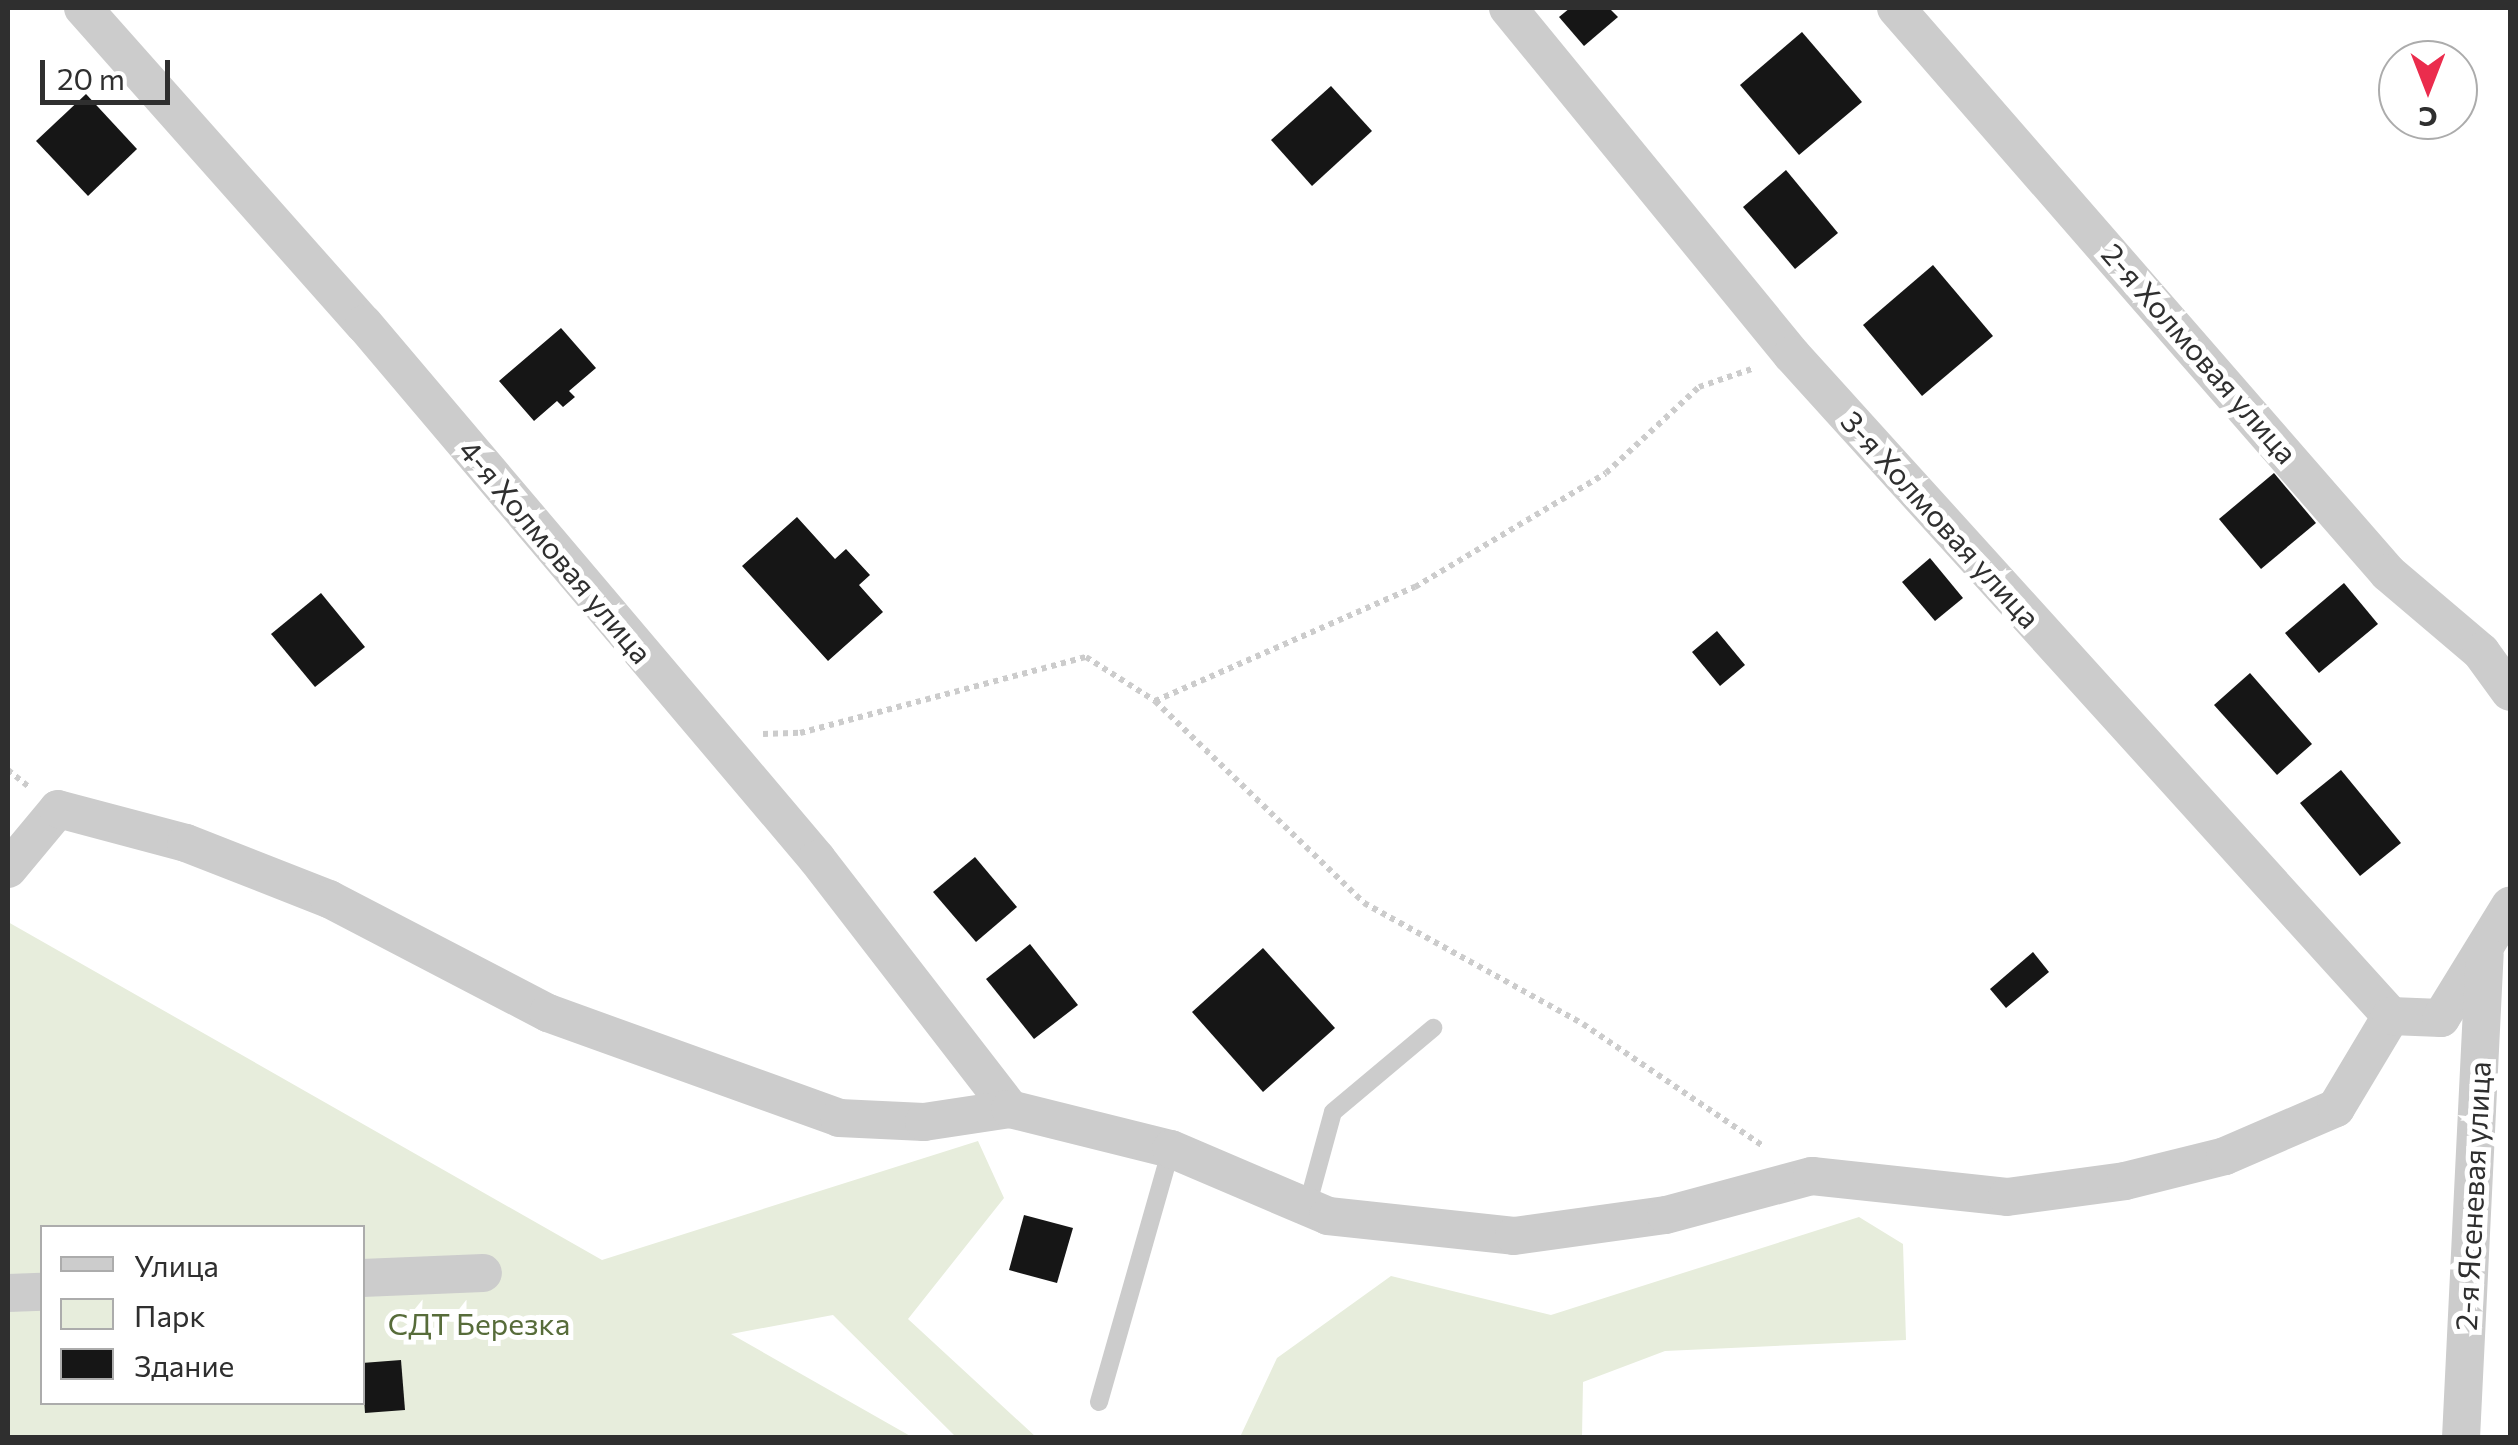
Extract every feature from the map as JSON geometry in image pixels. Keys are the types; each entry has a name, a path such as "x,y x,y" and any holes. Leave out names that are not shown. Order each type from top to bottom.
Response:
{"street":[{"name":"4-я Холмовая улица","path":"83,8 364,324 712,735 1010,1109"},
{"name":"3-я Холмовая улица","path":"1508,8 1792,356 2390,1016"},
{"name":"2-я Холмовая улица","path":"1896,8 2388,573 2480,652 2510,692"},
{"path":"8,868 58,809 186,843 329,899 548,1013 839,1118 924,1122 1010,1109 1170,1149 1328,1216 1514,1236 1666,1216 1812,1176 2007,1197 2125,1182 2225,1156 2336,1108 2390,1016 2441,1018 2485,954 2510,906"},
{"name":"2-я Ясеневая улица","path":"2461,1438 2485,954"},
{"path":"365,1278 483,1272"},
{"path":"8,1293 40,1292"}],"lane":[{"path":"1307,1207 1333,1112 1433,1028"},
{"path":"1099,1402 1170,1149"}],"path":[{"path":"1155,701 1415,588 1606,473 1699,387 1792,356"},
{"path":"712,735 800,733 1086,658 1155,701 1364,902 1584,1024 1812,1176"}],"green space":[{"name":"СДТ Березка","path":"8,922 602,1260 978,1141 1004,1198 908,1319 1036,1437 956,1437 833,1315 731,1334 912,1437 8,1437"},
{"path":"1859,1217 1903,1244 1906,1340 1665,1351 1583,1382 1582,1437 1240,1437 1277,1358 1391,1276 1551,1315"}],"building":[{"path":"1570,8 1609,8 1618,17 1584,46 1559,17"},
{"path":"1802,32 1862,102 1799,155 1740,85"},
{"path":"1331,86 1372,131 1312,186 1271,140"},
{"path":"86,94 137,149 88,196 36,141"},
{"path":"1786,170 1838,233 1795,269 1743,207"},
{"path":"1933,265 1993,336 1922,396 1863,325"},
{"path":"561,328 596,368 569,391 575,397 563,407 557,401 534,421 499,381"},
{"path":"2274,473 2316,523 2261,569 2219,519"},
{"path":"797,517 835,559 846,549 870,575 859,585 883,612 828,661 742,566"},
{"path":"1930,558 1963,598 1935,621 1902,582"},
{"path":"2344,583 2378,624 2319,673 2285,633"},
{"path":"321,593 365,647 315,687 271,634"},
{"path":"1717,631 1745,665 1720,686 1692,652"},
{"path":"2250,673 2312,744 2277,775 2214,705"},
{"path":"2341,770 2401,843 2360,876 2300,803"},
{"path":"975,857 1017,907 976,942 933,892"},
{"path":"1030,944 1078,1005 1034,1039 986,979"},
{"path":"1263,948 1335,1028 1263,1092 1192,1012"},
{"path":"2033,952 2049,972 2006,1008 1990,989"},
{"path":"1024,1215 1073,1228 1057,1283 1009,1270"},
{"path":"401,1360 405,1410 365,1413 365,1363"}]}
